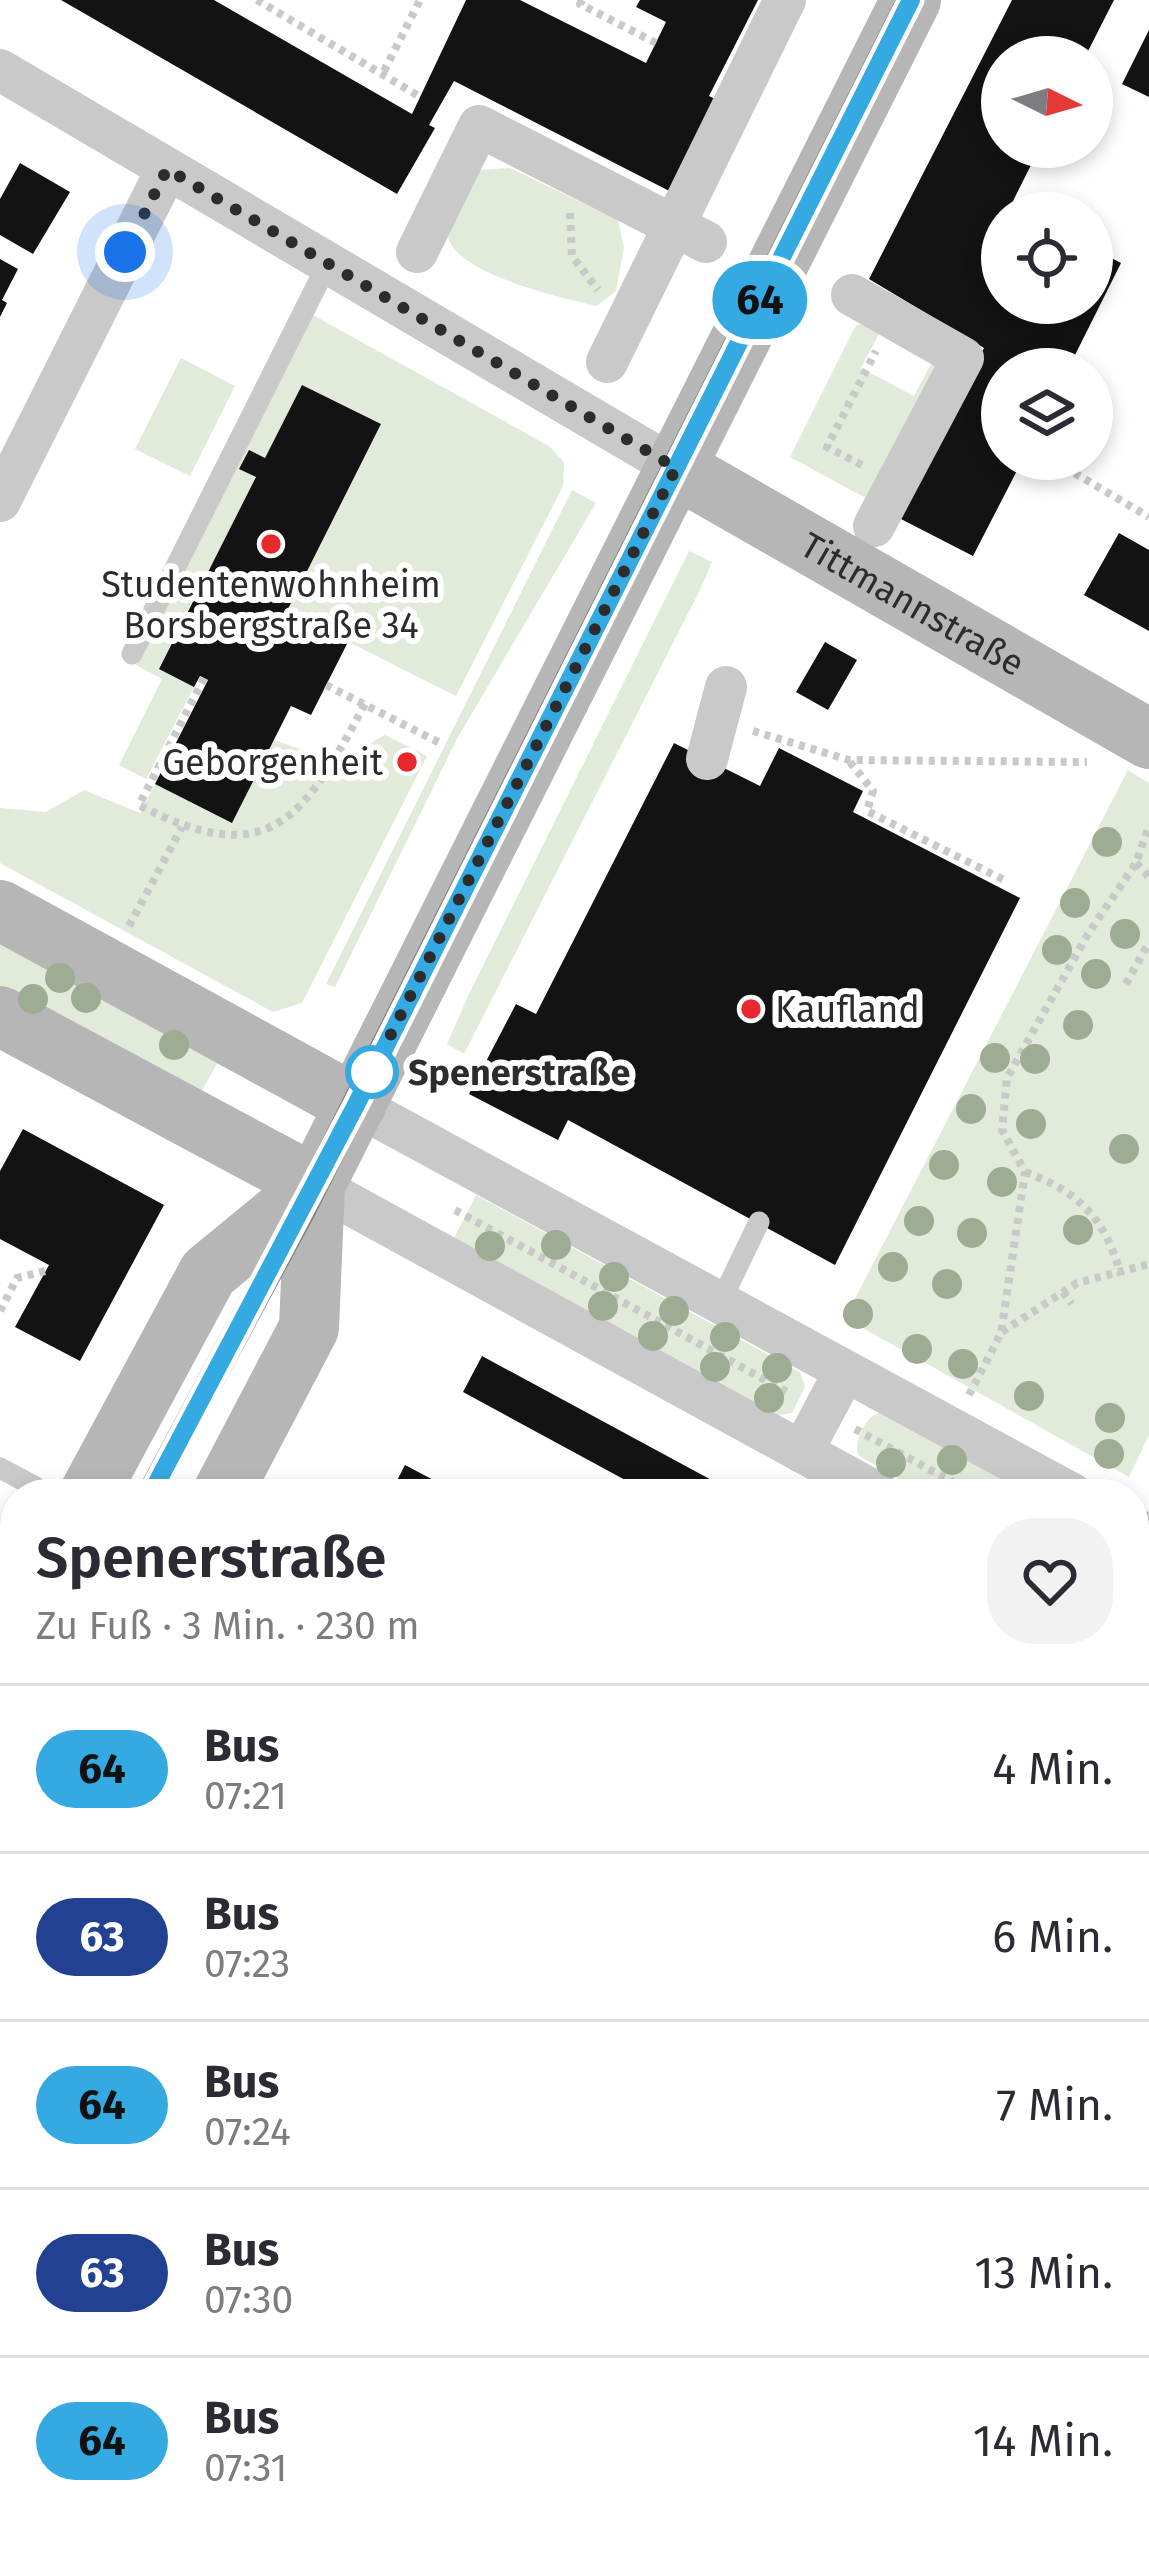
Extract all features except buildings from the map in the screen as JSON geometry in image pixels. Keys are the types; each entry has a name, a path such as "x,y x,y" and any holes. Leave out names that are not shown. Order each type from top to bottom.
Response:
{"main road":[{"path":"97,1479 208,1273 315,1185 911,0"},
{"name":"Tittmannstraße","path":"676,468 1129,747"},
{"path":"0,910 356,1105"},
{"path":"0,1016 315,1185"},
{"path":"230,1479 309,1328 315,1185"}],"street":[{"path":"607,362 627,323 691,235 785,0"},
{"path":"0,70 676,468"},
{"path":"417,252 478,127 691,235"},
{"path":"0,501 167,169"},
{"path":"852,295 963,358 874,526"},
{"path":"356,1105 1045,1479"},
{"path":"315,1185 852,1479"},
{"path":"802,1452 844,1371"}],"lane":[{"path":"132,654 327,265"},
{"path":"159,1479 315,1185"},
{"path":"720,1303 759,1222"}],"path":[{"path":"257,0 384,71 422,98"},
{"path":"384,71 420,0"},
{"path":"582,0 580,4 656,43"},
{"path":"579,178 568,230 572,256 627,323"},
{"path":"874,471 826,447 893,318"},
{"path":"1086,480 1149,517"},
{"path":"204,678 139,805 182,827 238,836 272,827 298,810 323,783 365,704"},
{"path":"326,685 440,743"},
{"path":"716,724 768,734 849,760 1088,762 1129,747"},
{"path":"849,760 873,790 867,811 1006,880"},
{"path":"952,1428 1001,1333 1025,1172 1002,1130 1007,1078 1088,934 1136,862 1149,826"},
{"path":"122,940 182,827"},
{"path":"1136,862 1149,877"},
{"path":"1126,984 1149,942"},
{"path":"1025,1172 1071,1192 1097,1215 1121,1275"},
{"path":"455,1210 948,1479"},
{"path":"1001,1333 1063,1292 1149,1264"},
{"path":"0,1311 17,1279 46,1271"},
{"path":"1063,1292 1072,1304"}],"green space":[{"path":"510,168 618,220 624,248 616,291 597,306 508,281 464,258 451,244 449,222 477,170"},
{"path":"313,315 549,446 564,462 563,486 456,696 287,611 381,424 302,385 265,458 248,451 240,469 256,477 159,668 194,687 146,779 119,765 162,679 136,665"},
{"path":"871,323 882,328 861,368 914,396 934,358 941,376 873,502 790,457 856,325"},
{"path":"181,358 235,386 190,476 135,449"},
{"path":"572,490 596,503 458,737 335,987 326,984"},
{"path":"689,551 712,562 700,590 464,1054 447,1044 469,994"},
{"path":"385,735 427,756 302,1003 273,1012 0,863 0,808 46,812 84,790 140,813 155,784 274,740 337,762"},
{"path":"1128,770 1149,783 1149,1435 1129,1477 845,1318"},
{"path":"0,936 220,1058 197,1100 0,990"},
{"path":"476,1195 800,1372 805,1387 792,1413 778,1415 454,1238"},
{"path":"879,1413 1001,1479 899,1479 858,1455 857,1443 869,1420"}],"tram line":[{"path":"145,1479 304,1179 897,0"},
{"path":"171,1479 313,1216 921,0"}],"bus line":[{"name":"64","path":"159,1479 356,1105 911,0"}],"place":[{"name":"Studentenwohnheim Borsbergstraße 34","path":"271,544"},
{"name":"Geborgenheit","path":"407,762"},
{"name":"Kaufland","path":"751,1009"},
{"name":"Spenerstraße","path":"372,1072"}],"route":[{"path":"125,252 167,169 676,468 372,1072"}]}
